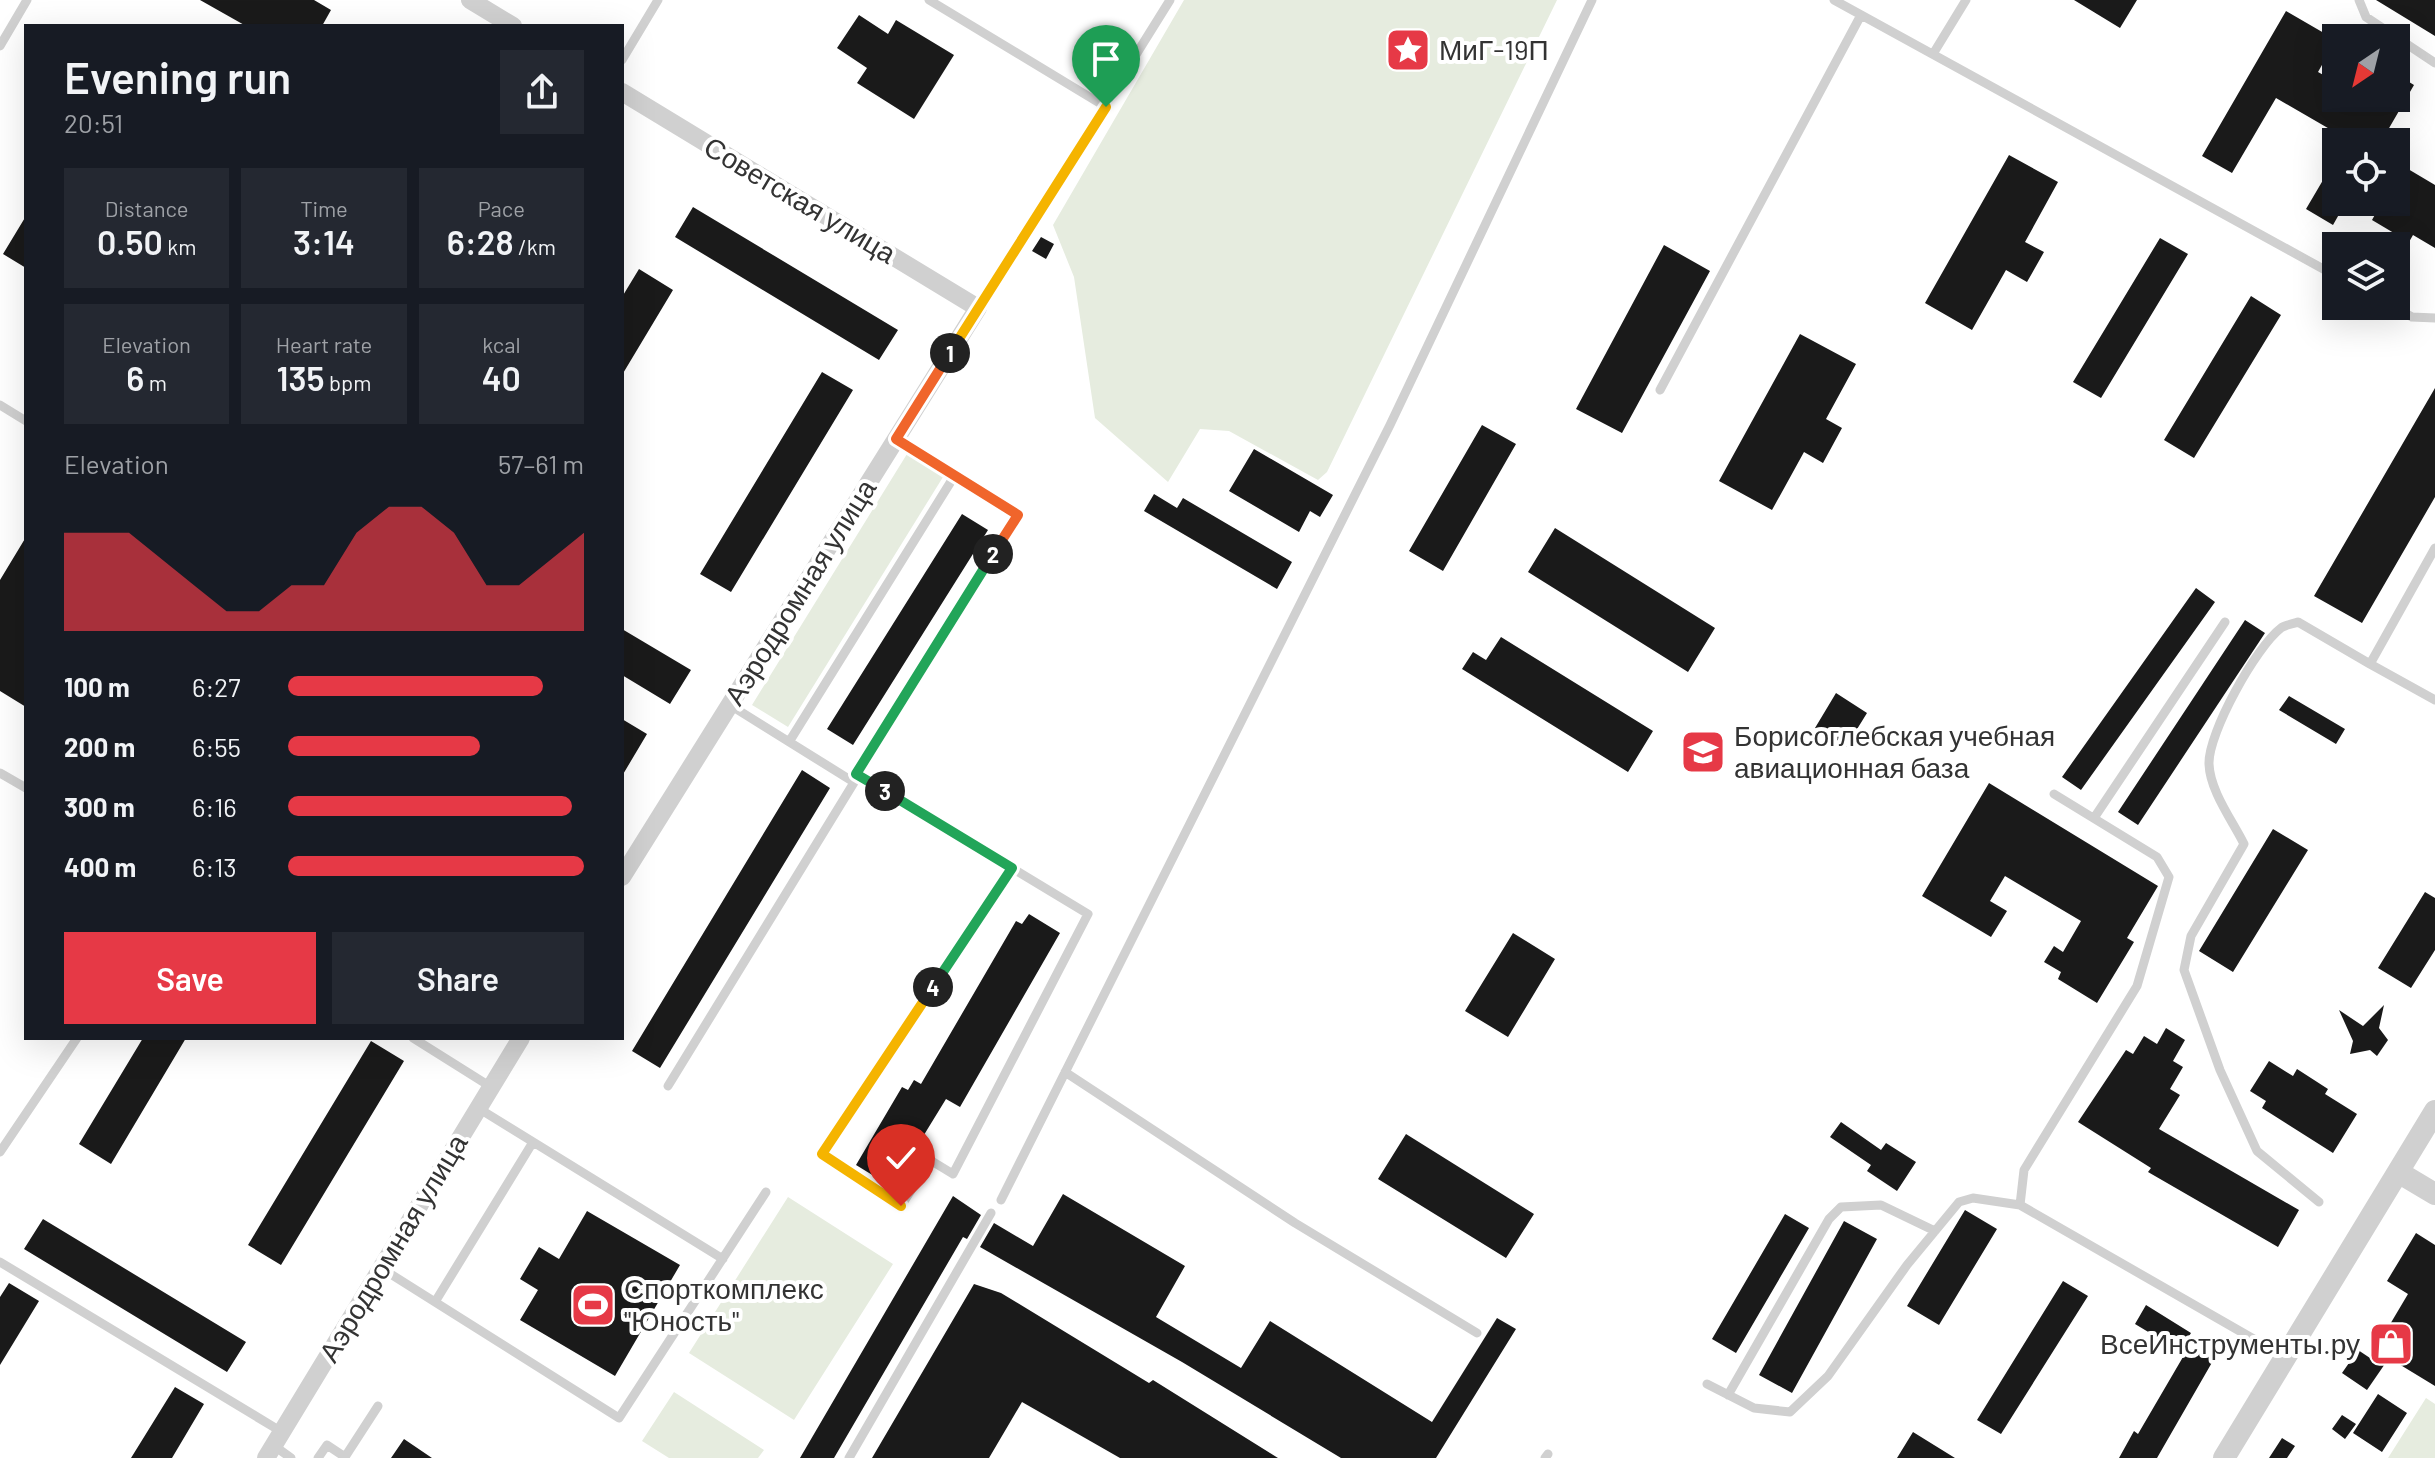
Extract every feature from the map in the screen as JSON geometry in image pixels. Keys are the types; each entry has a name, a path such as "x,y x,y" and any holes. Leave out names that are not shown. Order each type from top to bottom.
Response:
{"street":[{"path":"470,0 510,24"},
{"name":"Советская улица","path":"624,93 978,308"},
{"name":"Аэродромная улица","path":"624,874 978,308"},
{"name":"Аэродромная улица","path":"274,1445 520,1040"},
{"path":"2224,1458 2435,1111"},
{"path":"2398,1172 2435,1194"}],"lane":[{"path":"0,46 27,0"},
{"path":"624,57 658,0"},
{"path":"929,0 1106,107"},
{"path":"978,308 1170,0"},
{"path":"1001,1200 1390,425 1592,0"},
{"path":"1834,0 2322,268"},
{"path":"1933,54 1966,0"},
{"path":"2359,0 2366,17 2435,63"},
{"path":"1660,390 1861,15"},
{"path":"2410,316 2435,318"},
{"path":"0,405 24,420"},
{"path":"668,1086 854,777 1018,515 896,439"},
{"path":"789,742 955,475"},
{"path":"2370,664 2435,548"},
{"path":"2094,818 2225,622"},
{"path":"2319,1202 2257,1151 2220,1070 2184,970 2191,936 2244,844 2217,791 2209,765 2214,739 2234,696 2282,627 2298,622 2435,700"},
{"path":"730,705 789,742 854,777 1012,868 1088,914 953,1174 930,1160 901,1206 822,1154 1012,868"},
{"path":"0,773 24,787"},
{"path":"2020,1205 2024,1170 2137,986 2169,877 2157,857 2054,794"},
{"path":"0,1152 76,1040"},
{"path":"416,1040 491,1087"},
{"path":"1065,1072 1295,1223 1477,1333"},
{"path":"478,1108 723,1259"},
{"path":"435,1302 533,1142"},
{"path":"381,1268 619,1418 766,1192"},
{"path":"1707,1384 1754,1408 1790,1412 1828,1376 1959,1202 1973,1198 2020,1205 2285,1357"},
{"path":"1728,1395 1829,1219 1841,1207 1881,1205 1935,1231"},
{"path":"849,1458 991,1213"},
{"path":"0,1262 291,1458"},
{"path":"318,1458 327,1445 345,1457 378,1406"}],"shaded area":[{"path":"1184,0 1557,0 1327,472 1318,480 1229,431 1200,429 1168,482 1095,418 1074,277 1053,225"},
{"path":"907,454 943,477 788,727 752,705"},
{"path":"788,1197 893,1264 794,1420 689,1353"},
{"path":"674,1392 764,1450 758,1458 669,1458 642,1441"},
{"path":"2426,1398 2435,1404 2435,1458 2388,1458"}],"building":[{"path":"200,0 314,0 331,10 323,24 242,24"},
{"path":"2074,0 2137,0 2120,28"},
{"path":"2376,0 2435,0 2435,36"},
{"path":"2286,11 2322,32 2322,65 2318,72 2322,74 2322,112 2398,112 2389,128 2328,128 2276,98 2232,173 2202,156"},
{"path":"859,15 888,34 896,20 954,55 914,119 857,83 867,68 837,48"},
{"path":"2009,155 2058,182 2025,242 2044,252 2027,282 2006,270 1972,330 1925,303"},
{"path":"2410,170 2435,185 2435,248 2413,235 2410,240 2410,232 2392,232 2372,220 2374,216 2410,216"},
{"path":"2322,182 2322,216 2338,216 2333,225 2306,209"},
{"path":"693,207 898,330 879,360 675,237"},
{"path":"24,219 24,267 3,254"},
{"path":"1041,237 1054,244 1046,259 1032,251"},
{"path":"2160,238 2188,254 2101,398 2073,382"},
{"path":"1664,245 1710,271 1622,433 1576,409"},
{"path":"639,269 673,290 624,372 624,294"},
{"path":"2251,296 2281,315 2194,458 2164,440"},
{"path":"1800,334 1856,364 1826,419 1842,428 1823,463 1804,452 1772,510 1719,481"},
{"path":"822,372 853,390 731,592 700,574"},
{"path":"2435,388 2435,497 2362,623 2314,596"},
{"path":"1482,425 1516,444 1443,571 1409,551"},
{"path":"1254,449 1333,495 1320,517 1310,511 1299,532 1229,491"},
{"path":"1154,494 1177,508 1183,498 1292,562 1277,589 1144,511"},
{"path":"962,514 988,530 853,745 827,729"},
{"path":"1555,528 1715,628 1688,672 1528,572"},
{"path":"24,540 24,706 0,691 0,580"},
{"path":"2196,588 2215,602 2081,790 2062,777"},
{"path":"2245,620 2265,633 2138,825 2118,812"},
{"path":"624,630 691,670 670,704 624,676"},
{"path":"1501,637 1653,731 1628,772 1462,669 1473,652 1486,660"},
{"path":"1836,693 1867,713 1846,747 1815,728"},
{"path":"2289,696 2345,729 2336,744 2279,710"},
{"path":"624,720 647,734 624,773"},
{"path":"802,770 830,788 660,1068 632,1051"},
{"path":"1989,783 2158,886 2127,938 2134,942 2097,1003 2058,979 2061,972 2044,962 2054,946 2063,952 2081,921 2005,876 1990,901 2007,911 1991,937 1922,896"},
{"path":"2273,829 2308,850 2233,972 2199,951"},
{"path":"2425,892 2435,898 2435,950 2411,988 2378,968"},
{"path":"1029,914 1060,933 960,1107 946,1099 892,1187 856,1165 902,1087 908,1090 914,1080 921,1084 1016,921 1022,924"},
{"path":"1513,933 1555,959 1508,1037 1465,1011"},
{"path":"2384,1005 2379,1028 2388,1040 2377,1056 2370,1050 2350,1054 2353,1041 2339,1010 2363,1026"},
{"path":"2166,1028 2185,1040 2173,1061 2183,1067 2170,1089 2180,1095 2159,1129 2299,1210 2278,1247 2148,1172 2151,1168 2078,1122 2126,1050 2133,1054 2144,1036 2157,1044"},
{"path":"142,1040 185,1040 111,1164 79,1144"},
{"path":"371,1041 404,1061 281,1265 248,1245"},
{"path":"2269,1061 2293,1076 2297,1069 2328,1089 2325,1094 2357,1114 2333,1153 2262,1108 2266,1101 2250,1091"},
{"path":"1841,1122 1881,1150 1886,1143 1916,1162 1897,1191 1867,1171 1871,1165 1830,1137"},
{"path":"1406,1134 1534,1214 1506,1258 1378,1179"},
{"path":"1063,1194 1185,1266 1156,1317 1241,1368 1270,1321 1432,1422 1497,1318 1516,1329 1436,1458 1341,1458 1182,1362 980,1247 994,1223 1033,1246"},
{"path":"953,1196 981,1215 967,1239 963,1237 834,1458 800,1458"},
{"path":"1965,1210 1997,1229 1939,1325 1907,1306"},
{"name":"Спорткомплекс \"Юность\"","path":"587,1211 680,1265 615,1376 520,1320 538,1290 520,1279 539,1247 559,1259"},
{"path":"1785,1214 1809,1228 1736,1353 1712,1339"},
{"path":"43,1219 246,1342 227,1372 24,1249"},
{"path":"1844,1221 1877,1239 1792,1393 1759,1375"},
{"path":"2416,1233 2435,1245 2435,1386 2389,1358 2367,1390 2342,1373 2358,1350 2370,1358 2408,1294 2387,1281"},
{"path":"2063,1281 2088,1296 2001,1434 1977,1420"},
{"path":"9,1283 39,1301 0,1365 0,1297"},
{"path":"974,1284 1001,1293 1149,1383 1153,1380 1278,1458 1120,1458 1022,1402 989,1458 872,1458"},
{"path":"2146,1305 2191,1333 2180,1351 2135,1324"},
{"path":"2190,1345 2214,1359 2157,1458 2119,1458 2134,1431 2138,1434"},
{"path":"175,1387 204,1404 172,1458 131,1458"},
{"path":"2378,1394 2407,1413 2382,1452 2353,1433"},
{"path":"2342,1415 2356,1424 2345,1439 2332,1429"},
{"path":"1913,1432 1955,1458 1897,1458"},
{"path":"2282,1438 2295,1446 2287,1458 2269,1458"},
{"path":"404,1439 432,1458 391,1458"}],"place":[{"name":"МиГ-19П","path":"1408,50"},
{"name":"Борисоглебская учебная авиационная база","path":"1703,752"},
{"name":"Спорткомплекс \"Юность\"","path":"593,1305"},
{"name":"ВсеИнструменты.ру","path":"2391,1344"}],"route":[{"path":"901,1206 822,1154 1012,868 856,774 1018,515 896,439 1106,107"}]}
